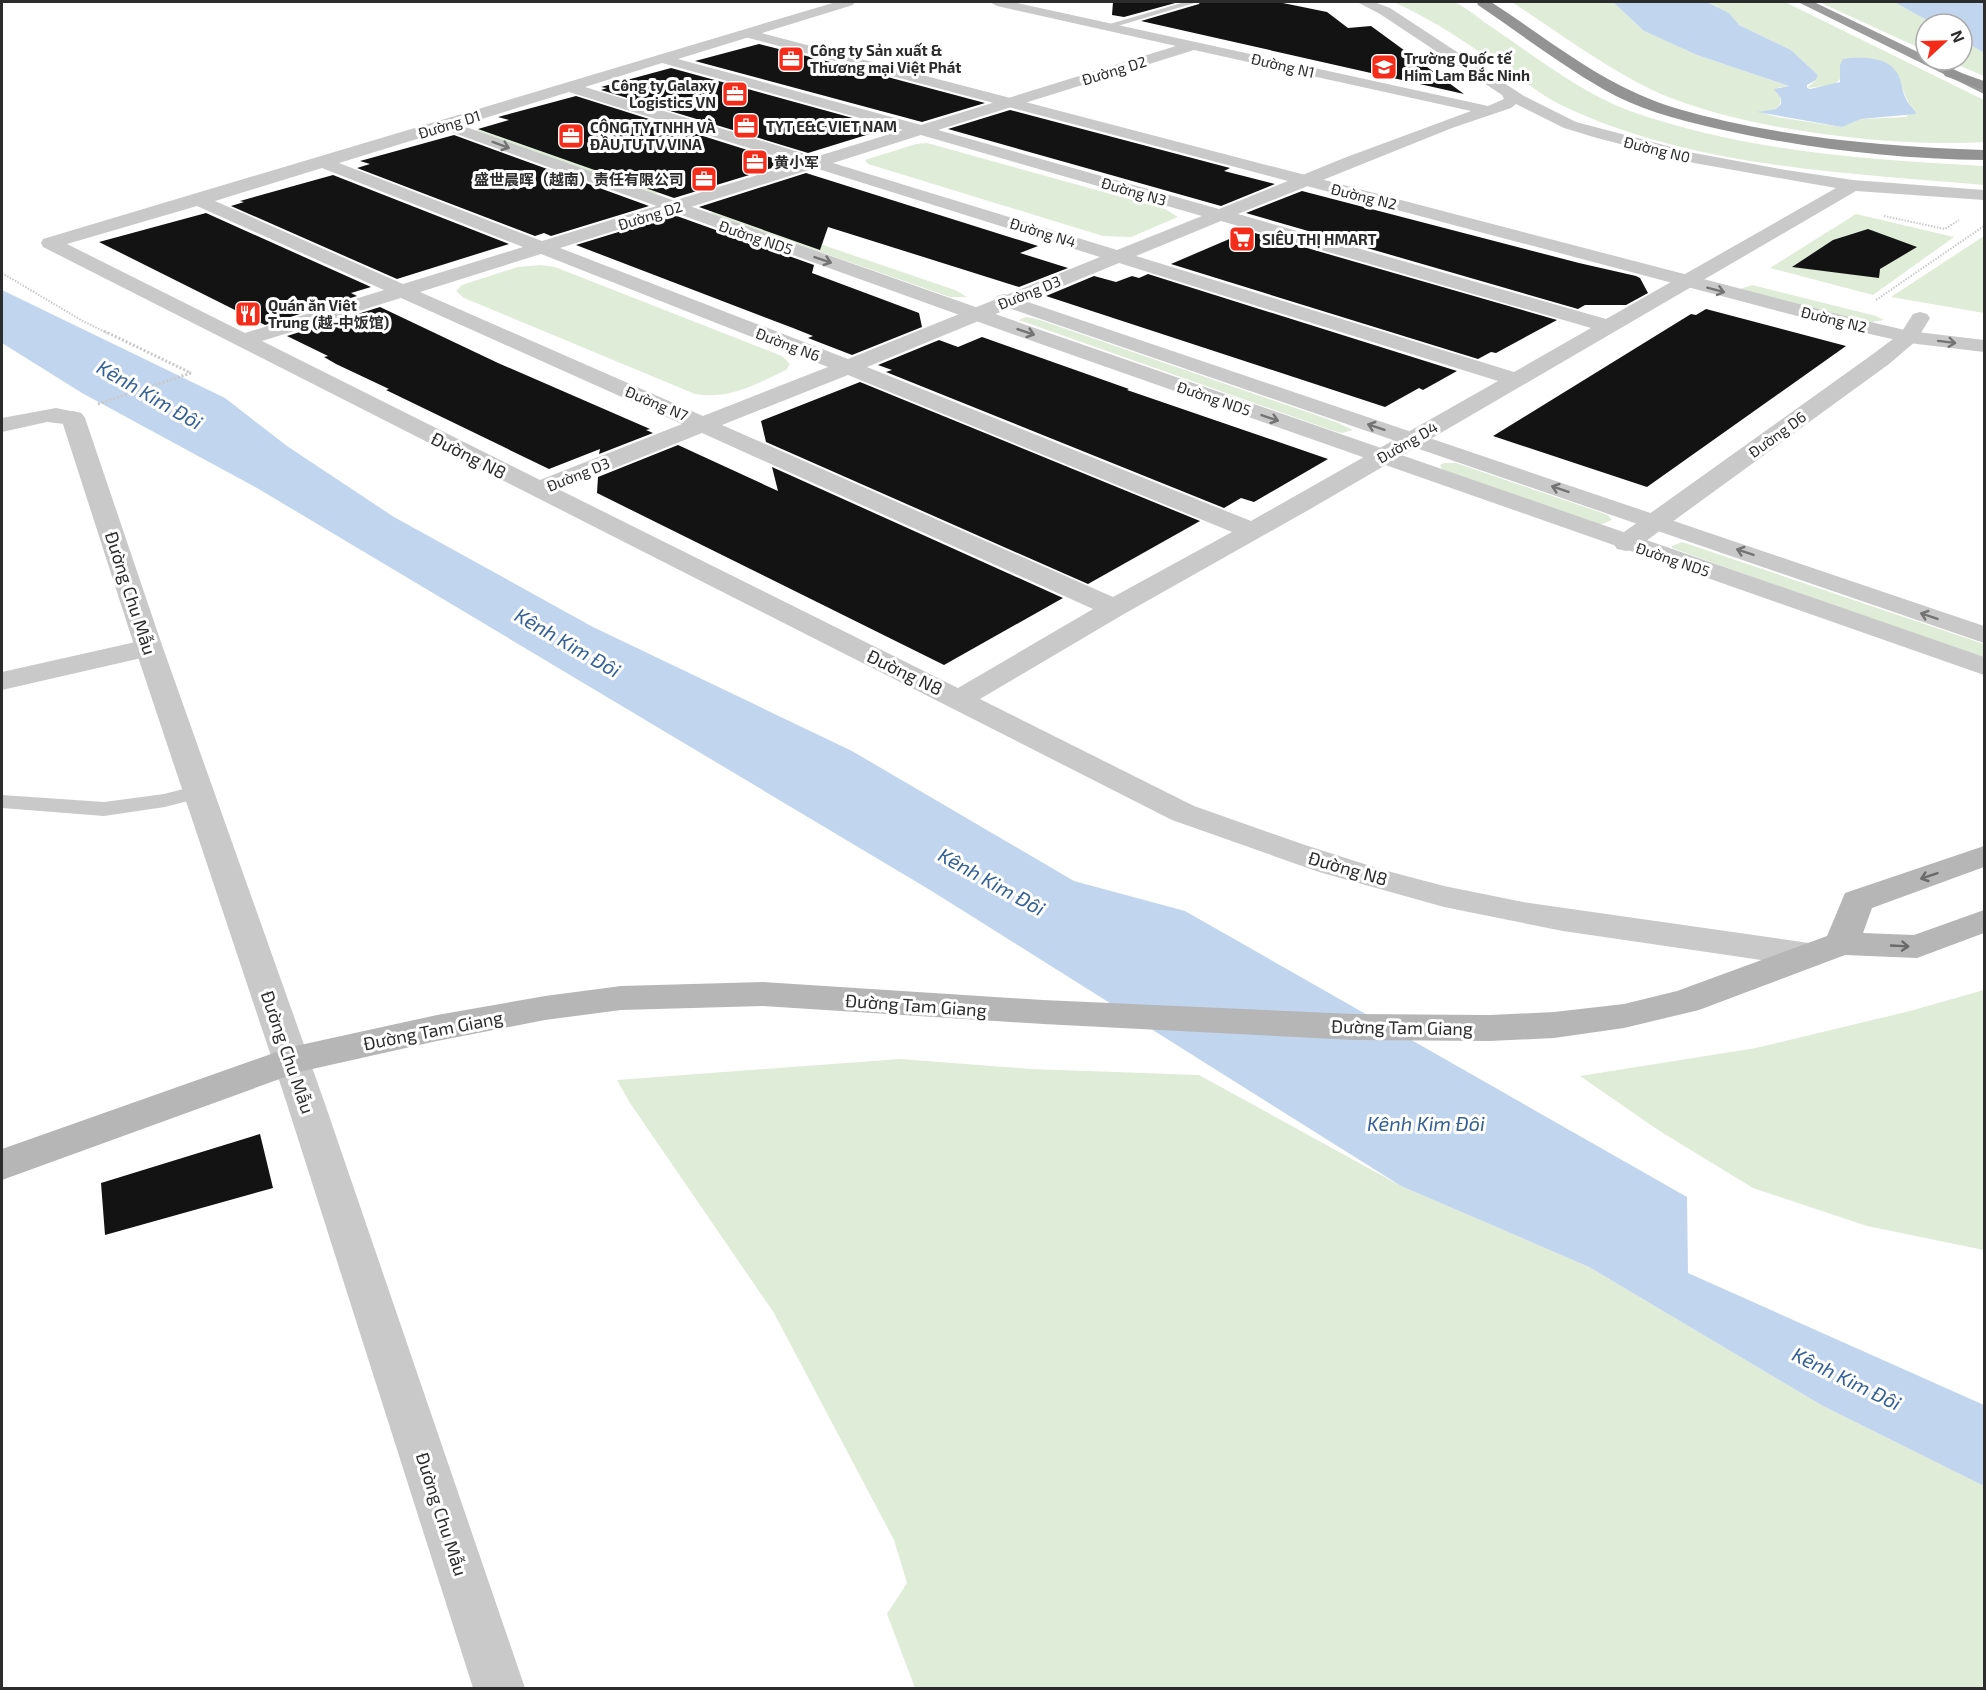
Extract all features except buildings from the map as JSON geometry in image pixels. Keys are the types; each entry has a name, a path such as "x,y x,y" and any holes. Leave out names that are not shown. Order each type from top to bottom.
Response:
{"highway":[{"path":"1483,2 1608,86 1635,99 1681,115 1758,133 1822,144 1914,153 1984,155"},
{"path":"1500,2 1624,83 1684,108 1736,122 1815,137 1901,146 1984,147"},
{"path":"1810,4 1983,88"}],"main road":[{"path":"1842,943 1857,901 1984,856"},
{"name":"Đường Tam Giang","path":"2,1165 291,1060 437,1028 545,1008 621,998 763,994 1042,1012 1410,1028 1554,1025 1624,1016 1686,1000 1842,943 1917,947 1984,921"}],"street":[{"name":"Đường D1","path":"50,243 848,2"},
{"name":"Đường N1","path":"997,2 1487,111 1570,125"},
{"name":"Đường N0","path":"1364,2 1385,11 1508,92 1570,125 1694,158 1853,185 1984,195"},
{"name":"Đường N2","path":"764,27 1031,96 1305,181 1492,222"},
{"name":"Đường N2","path":"746,33 1011,102 1325,173 1651,270 1765,284"},
{"name":"Đường D2","path":"244,340 1194,45"},
{"name":"Đường N3","path":"659,58 922,130 1608,326"},
{"path":"870,65 890,59"},
{"name":"Đường N4","path":"570,87 1514,379"},
{"name":"Đường D3","path":"1008,301 1325,173 1510,102 1512,97 1508,92"},
{"name":"Đường ND5","path":"472,117 848,247"},
{"name":"Đường ND5","path":"446,125 674,208 980,303 1382,458 1984,666"},
{"name":"Đường N6","path":"322,162 848,367 1252,531"},
{"name":"Đường D4","path":"960,699 1114,608 1382,458 1514,379 1853,185"},
{"name":"Đường N7","path":"198,200 400,292 703,423 1114,608"},
{"name":"Đường N8","path":"50,243 1183,813 1265,844 1480,904 1569,921 1809,956"},
{"name":"Đường N2","path":"1695,276 1923,325"},
{"name":"Đường ND5","path":"980,303 1008,301 1984,635"},
{"name":"Đường D3","path":"537,490 848,367 980,303"},
{"name":"Đường N2","path":"1896,314 1984,346"},
{"name":"Đường D6","path":"1626,543 1923,325"},
{"name":"Đường Chu Mẫu","path":"2,425 48,415 73,418 149,648 291,1060 499,1689"},
{"path":"2,681 149,648"}],"lane":[{"path":"1108,26 1193,2"},
{"path":"2,802 104,809 165,800 199,790"}],"path":[{"path":"1876,300 1979,229 1984,228"},
{"path":"2,273 81,320 191,373 119,397"}],"green space":[{"path":"1393,2 1456,3 1558,73 1593,94 1630,111 1673,125 1716,136 1850,157 1984,166 1984,185 1769,164 1716,155 1663,142 1612,126 1563,106 1452,34"},
{"path":"1512,2 1613,2 1644,31 1697,55 1789,86 1777,88 1781,99 1776,109 1759,112 1777,117 1842,127 1861,119 1906,117 1914,109 1906,98 1896,73 1885,63 1841,78 1834,85 1807,88 1818,75 1791,50 1739,25 1716,6 1707,2 1785,2 1914,66 1914,72 1927,72 1984,100 1984,142 1905,142 1860,138 1814,133 1725,115 1650,89 1580,47"},
{"path":"1819,2 1894,2 1914,13 1914,46"},
{"path":"1974,47 1984,53 1984,76 1974,72"},
{"path":"480,129 663,193 649,194 476,131"},
{"path":"927,143 1165,209 1178,217 1131,237 1103,236 868,164 865,160 916,144"},
{"path":"710,213 729,213 955,290 967,297 950,297"},
{"path":"1856,214 1954,237 1873,295 1770,268"},
{"path":"1984,236 1984,313 1891,297"},
{"path":"541,265 555,267 782,356 790,364 786,370 731,393 695,394 464,298 456,291 462,285 518,267"},
{"path":"1752,285 1876,316 1884,320 1872,322 1787,303 1740,289"},
{"path":"1026,317 1336,422 1353,430 1342,433 1334,431 1019,320"},
{"path":"1456,463 1608,515 1612,520 1600,525 1443,471 1440,465"},
{"path":"1682,542 1984,644 1984,659 1672,548"},
{"path":"1984,990 1984,1250 1867,1226 1753,1188 1658,1130 1580,1076 1756,1048 1910,1011"},
{"path":"900,1059 1031,1069 1199,1075 1401,1186 1589,1267 1823,1406 1984,1486 1984,1688 915,1688 887,1614 907,1583 894,1540 774,1313 630,1103 617,1080"}],"water":[{"path":"1613,2 1707,2 1729,13 1739,25 1791,50 1818,75 1816,80 1807,85 1810,89 1840,82 1840,65 1843,59 1862,58 1883,61 1896,71 1906,99 1916,114 1861,119 1842,127 1757,112 1776,109 1781,104 1781,98 1774,89 1789,86 1697,55 1644,31"},
{"path":"1894,2 1984,2 1984,53 1974,47 1974,12 1914,13"},
{"name":"Kênh Kim Đôi","path":"2,290 225,398 287,446 394,517 593,627 852,751 1074,881 1185,911 1687,1197 1688,1273 1984,1405 1984,1486 1823,1406 1589,1267 1401,1186 930,890 257,488 82,393 2,343"}],"place":[{"name":"Công ty Sản xuất & Thương mại Việt Phát","path":"791,59"},
{"name":"Trường Quốc tế Him Lam Bắc Ninh","path":"1384,67"},
{"name":"Công ty Galaxy Logistics VN","path":"735,94"},
{"name":"TYT E&C VIET NAM","path":"746,126"},
{"name":"CÔNG TY TNHH VÀ ĐẦU TƯ TV VINA","path":"571,136"},
{"name":"黄小军","path":"755,162"},
{"name":"盛世晨晖（越南）责任有限公司","path":"704,179"},
{"name":"SIÊU THỊ HMART","path":"1242,239"},
{"name":"Quán ăn Việt Trung (越-中饭馆)","path":"248,314"}]}
